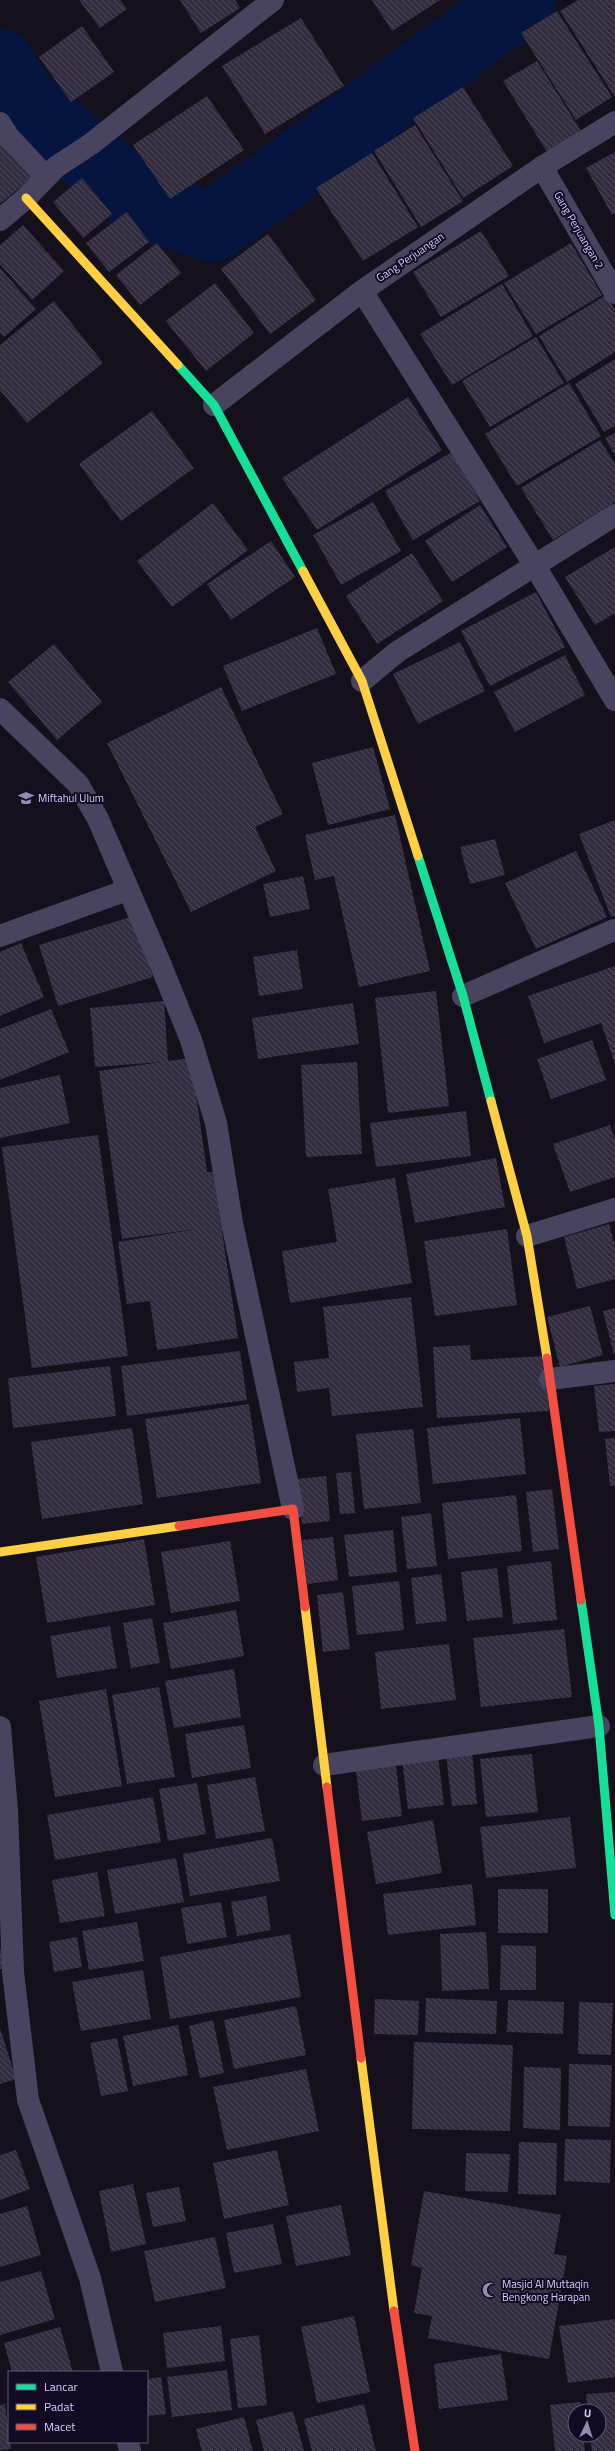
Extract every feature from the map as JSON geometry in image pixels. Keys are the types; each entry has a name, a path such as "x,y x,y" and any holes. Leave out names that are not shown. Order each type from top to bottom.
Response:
{"street":[{"path":"0,220 26,198 51,172 90,144 259,4"},
{"name":"Gang Perjuangan","path":"214,405 362,291 542,167 615,122"},
{"path":"0,123 8,136 51,172"},
{"name":"Gang Perjuangan 2","path":"542,167 615,293"},
{"path":"26,198 214,405 362,680 463,996 527,1236 550,1379 599,1726 615,1915"},
{"path":"362,291 535,566 615,700"},
{"path":"362,680 397,652 615,515"},
{"path":"0,710 78,784 98,819 127,890 160,963 191,1040 216,1123 232,1223 294,1509 382,2240 415,2451"},
{"path":"0,936 127,890"},
{"path":"463,996 614,930"},
{"path":"527,1236 615,1209"},
{"path":"550,1379 615,1371"},
{"path":"0,1552 294,1509"},
{"path":"324,1765 599,1726"},
{"path":"0,1727 7,1811 13,1972 28,2100 90,2278 112,2371"}],"building":[{"path":"79,0 120,0 127,9 100,28"},
{"path":"180,0 235,0 240,8 201,33"},
{"path":"372,0 440,0 392,31"},
{"path":"578,0 615,0 615,97 560,11"},
{"path":"557,11 612,97 576,120 521,33"},
{"path":"301,18 344,86 265,134 222,66"},
{"path":"82,26 114,72 71,102 39,57"},
{"path":"537,61 581,131 547,152 503,81"},
{"path":"463,87 513,166 463,198 413,118"},
{"path":"207,96 244,150 170,199 133,145"},
{"path":"415,125 463,201 421,227 374,151"},
{"path":"0,134 34,176 0,204"},
{"path":"615,152 615,213 612,215 586,168"},
{"path":"372,153 418,227 363,261 316,188"},
{"path":"82,178 112,214 83,238 53,202"},
{"path":"127,212 149,242 109,272 86,243"},
{"path":"23,225 64,271 32,300 0,264 0,245"},
{"path":"481,231 509,276 441,317 413,272"},
{"path":"268,234 316,300 270,334 221,269"},
{"path":"157,243 181,273 140,305 116,275"},
{"path":"571,243 602,295 536,334 504,283"},
{"path":"0,268 36,309 4,337 0,333"},
{"path":"215,283 254,333 206,371 166,321"},
{"path":"502,284 533,336 452,385 420,334"},
{"path":"606,295 615,310 615,352 567,382 539,336"},
{"path":"54,301 103,363 27,423 0,390 0,345"},
{"path":"536,337 564,383 490,427 462,381"},
{"path":"615,359 615,426 604,432 575,384"},
{"path":"569,383 601,436 517,486 485,434"},
{"path":"408,397 442,450 317,530 282,478"},
{"path":"152,411 194,468 121,521 79,464"},
{"path":"615,433 615,455 605,438"},
{"path":"600,440 615,464 615,502 553,540 521,488"},
{"path":"452,452 480,501 413,540 385,491"},
{"path":"373,502 401,551 341,585 313,535"},
{"path":"213,503 248,550 172,607 137,561"},
{"path":"480,505 507,547 452,582 425,541"},
{"path":"271,541 295,577 231,620 207,584"},
{"path":"615,547 615,613 595,625 565,577"},
{"path":"412,553 443,601 377,644 346,596"},
{"path":"536,592 565,647 490,686 461,631"},
{"path":"317,628 336,674 242,711 223,666"},
{"path":"460,642 485,691 418,724 393,674"},
{"path":"54,644 102,702 57,740 8,682"},
{"path":"565,655 585,695 515,732 494,692"},
{"path":"221,687 283,814 255,827 276,871 191,912 107,743"},
{"path":"373,747 390,809 328,825 312,763"},
{"path":"395,815 430,971 359,987 334,876 315,880 305,835"},
{"path":"615,820 615,916 611,917 579,834"},
{"path":"495,839 505,875 470,884 460,847"},
{"path":"576,851 607,917 536,949 505,883"},
{"path":"303,876 310,909 270,917 263,884"},
{"path":"134,916 153,977 58,1006 39,945"},
{"path":"21,943 44,997 0,1016 0,952"},
{"path":"297,950 303,989 259,996 253,957"},
{"path":"615,966 615,1064 601,1023 544,1043 528,996"},
{"path":"436,991 449,1106 388,1113 375,998"},
{"path":"164,1001 168,1061 191,1058 207,1172 213,1172 238,1338 157,1350 150,1301 127,1304 118,1242 197,1229 122,1239 99,1071 162,1062 95,1067 90,1008"},
{"path":"353,1003 359,1044 258,1059 252,1018"},
{"path":"51,1009 69,1052 0,1080 0,1029"},
{"path":"592,1040 606,1080 551,1099 537,1059"},
{"path":"357,1062 362,1154 306,1157 301,1065"},
{"path":"60,1075 70,1123 0,1138 0,1088"},
{"path":"466,1111 471,1156 376,1167 370,1123"},
{"path":"610,1125 615,1140 615,1177 570,1192 553,1144"},
{"path":"98,1135 128,1356 32,1368 2,1147"},
{"path":"496,1158 505,1207 415,1223 406,1174"},
{"path":"395,1178 412,1283 290,1303 282,1251 337,1242 328,1189"},
{"path":"609,1224 615,1246 615,1279 577,1289 564,1237"},
{"path":"507,1229 517,1305 435,1316 424,1241"},
{"path":"411,1297 423,1407 332,1416 329,1388 297,1392 294,1362 329,1358 323,1307"},
{"path":"590,1306 603,1355 560,1367 547,1317"},
{"path":"615,1308 615,1355 614,1355 603,1311"},
{"path":"470,1345 471,1360 545,1356 549,1411 437,1418 433,1347"},
{"path":"240,1351 247,1400 127,1416 121,1366"},
{"path":"110,1366 116,1416 13,1428 8,1378"},
{"path":"615,1384 615,1431 599,1432 594,1386"},
{"path":"249,1404 261,1483 157,1498 145,1419"},
{"path":"520,1418 526,1474 433,1484 427,1428"},
{"path":"132,1428 143,1504 42,1519 31,1442"},
{"path":"413,1429 421,1503 364,1509 356,1434"},
{"path":"615,1438 615,1486 610,1486 605,1439"},
{"path":"351,1472 355,1513 340,1514 336,1473"},
{"path":"326,1476 330,1521 302,1524 297,1479"},
{"path":"552,1489 559,1549 533,1552 526,1492"},
{"path":"516,1495 522,1551 448,1559 442,1503"},
{"path":"431,1513 437,1566 407,1569 401,1517"},
{"path":"393,1530 397,1572 349,1577 344,1535"},
{"path":"333,1537 338,1580 307,1584 302,1540"},
{"path":"144,1539 155,1605 47,1623 36,1557"},
{"path":"230,1541 240,1601 171,1613 161,1552"},
{"path":"551,1561 557,1620 513,1624 507,1566"},
{"path":"497,1568 503,1617 467,1621 461,1572"},
{"path":"441,1574 447,1621 416,1624 411,1578"},
{"path":"399,1581 404,1630 357,1635 352,1586"},
{"path":"343,1592 350,1649 323,1652 317,1595"},
{"path":"236,1610 244,1656 171,1669 163,1623"},
{"path":"152,1618 160,1663 131,1668 123,1623"},
{"path":"110,1626 117,1668 57,1678 50,1636"},
{"path":"564,1629 572,1697 481,1707 473,1638"},
{"path":"449,1644 456,1700 381,1709 375,1652"},
{"path":"234,1669 241,1717 174,1728 165,1681"},
{"path":"159,1687 175,1777 127,1784 112,1695"},
{"path":"106,1689 122,1786 55,1797 39,1701"},
{"path":"244,1725 251,1768 192,1778 185,1734"},
{"path":"472,1752 477,1804 452,1806 446,1754"},
{"path":"532,1754 538,1812 486,1817 480,1759"},
{"path":"438,1755 444,1805 408,1809 402,1759"},
{"path":"396,1766 402,1816 362,1821 356,1770"},
{"path":"255,1777 265,1831 216,1839 207,1785"},
{"path":"197,1783 206,1834 168,1841 159,1789"},
{"path":"153,1797 161,1842 55,1860 47,1815"},
{"path":"570,1817 576,1868 486,1878 480,1827"},
{"path":"433,1820 442,1873 376,1884 367,1832"},
{"path":"272,1838 280,1881 190,1896 183,1854"},
{"path":"176,1858 184,1902 115,1914 107,1870"},
{"path":"97,1872 105,1916 60,1923 52,1880"},
{"path":"472,1884 476,1925 388,1935 383,1894"},
{"path":"498,1889 548,1889 548,1933 498,1933"},
{"path":"266,1896 271,1930 237,1936 231,1902"},
{"path":"221,1902 227,1937 187,1944 181,1908"},
{"path":"137,1922 144,1961 89,1970 82,1931"},
{"path":"486,1932 489,1989 442,1991 440,1934"},
{"path":"290,1934 301,1997 170,2019 160,1957"},
{"path":"77,1937 82,1967 54,1972 49,1942"},
{"path":"501,1945 536,1946 536,1990 500,1990"},
{"path":"0,1947 5,1968 0,1969"},
{"path":"143,1970 151,2019 81,2031 72,1982"},
{"path":"426,1998 497,2001 496,2034 425,2032"},
{"path":"375,1999 419,2001 418,2035 374,2034"},
{"path":"508,2000 564,2002 563,2034 507,2032"},
{"path":"579,2002 613,2003 611,2055 578,2054"},
{"path":"296,2006 306,2055 234,2069 224,2020"},
{"path":"213,2020 224,2073 200,2078 189,2026"},
{"path":"178,2025 188,2075 133,2086 123,2036"},
{"path":"0,2028 16,2079 0,2084"},
{"path":"117,2038 128,2091 101,2096 90,2043"},
{"path":"414,2042 513,2045 510,2131 412,2129"},
{"path":"569,2064 612,2065 610,2127 568,2126"},
{"path":"524,2067 561,2068 560,2130 523,2128"},
{"path":"306,2069 319,2131 227,2150 213,2087"},
{"path":"565,2139 611,2140 610,2183 564,2181"},
{"path":"519,2142 557,2143 556,2195 518,2194"},
{"path":"16,2150 30,2189 0,2200 0,2155"},
{"path":"277,2150 289,2205 224,2219 213,2163"},
{"path":"466,2153 510,2154 508,2192 465,2191"},
{"path":"133,2184 146,2244 111,2252 99,2191"},
{"path":"179,2187 186,2221 153,2227 146,2193"},
{"name":"Masjid Al Muttaqin Bengkong Harapan","path":"424,2191 561,2215 554,2254 567,2256 549,2359 428,2338 432,2316 414,2313 422,2268 411,2265"},
{"path":"341,2205 351,2255 296,2266 286,2216"},
{"path":"27,2206 41,2255 0,2267 0,2214"},
{"path":"273,2224 282,2264 234,2273 226,2233"},
{"path":"215,2237 226,2288 155,2302 144,2251"},
{"path":"41,2271 55,2319 0,2335 0,2282"},
{"path":"354,2316 370,2392 317,2403 301,2327"},
{"path":"615,2319 615,2377 568,2383 559,2326"},
{"path":"221,2326 225,2361 167,2368 163,2333"},
{"path":"60,2327 73,2371 12,2371 4,2343"},
{"path":"259,2335 267,2405 238,2408 230,2339"},
{"path":"501,2354 508,2400 439,2409 434,2364"},
{"path":"227,2370 232,2410 172,2417 167,2377"},
{"path":"161,2377 166,2414 148,2416 148,2379"},
{"path":"615,2392 615,2451 592,2451 591,2443 607,2443 607,2403 587,2403 586,2394"},
{"path":"567,2403 567,2443 584,2443 585,2451 555,2451 550,2405"},
{"path":"5,2404 8,2426 8,2443 10,2443 11,2449 0,2450 0,2405"},
{"path":"364,2404 376,2451 312,2451 304,2419"},
{"path":"293,2411 304,2451 264,2451 256,2420"},
{"path":"244,2417 253,2451 202,2451 196,2429"}],"waterway":[{"path":"0,64 20,98 145,205 213,227 522,0"}],"traffic: fast":[{"path":"178,365 214,405 303,571"},
{"path":"418,856 463,996 491,1101"},
{"path":"581,1600 599,1726 615,1915"}],"traffic: slow":[{"path":"26,198 178,365"},
{"path":"303,571 362,681 418,856"},
{"path":"491,1101 527,1236 547,1358"},
{"path":"0,1552 179,1526"},
{"path":"305,1607 327,1787"},
{"path":"361,2058 394,2311"}],"traffic: jam":[{"path":"547,1358 581,1600"},
{"path":"179,1526 293,1509 305,1607"},
{"path":"327,1787 361,2058"},
{"path":"394,2311 415,2451"}],"place":[{"name":"Miftahul Ulum","path":"26,798"},
{"name":"Masjid Al Muttaqin Bengkong Harapan","path":"490,2290"}]}
